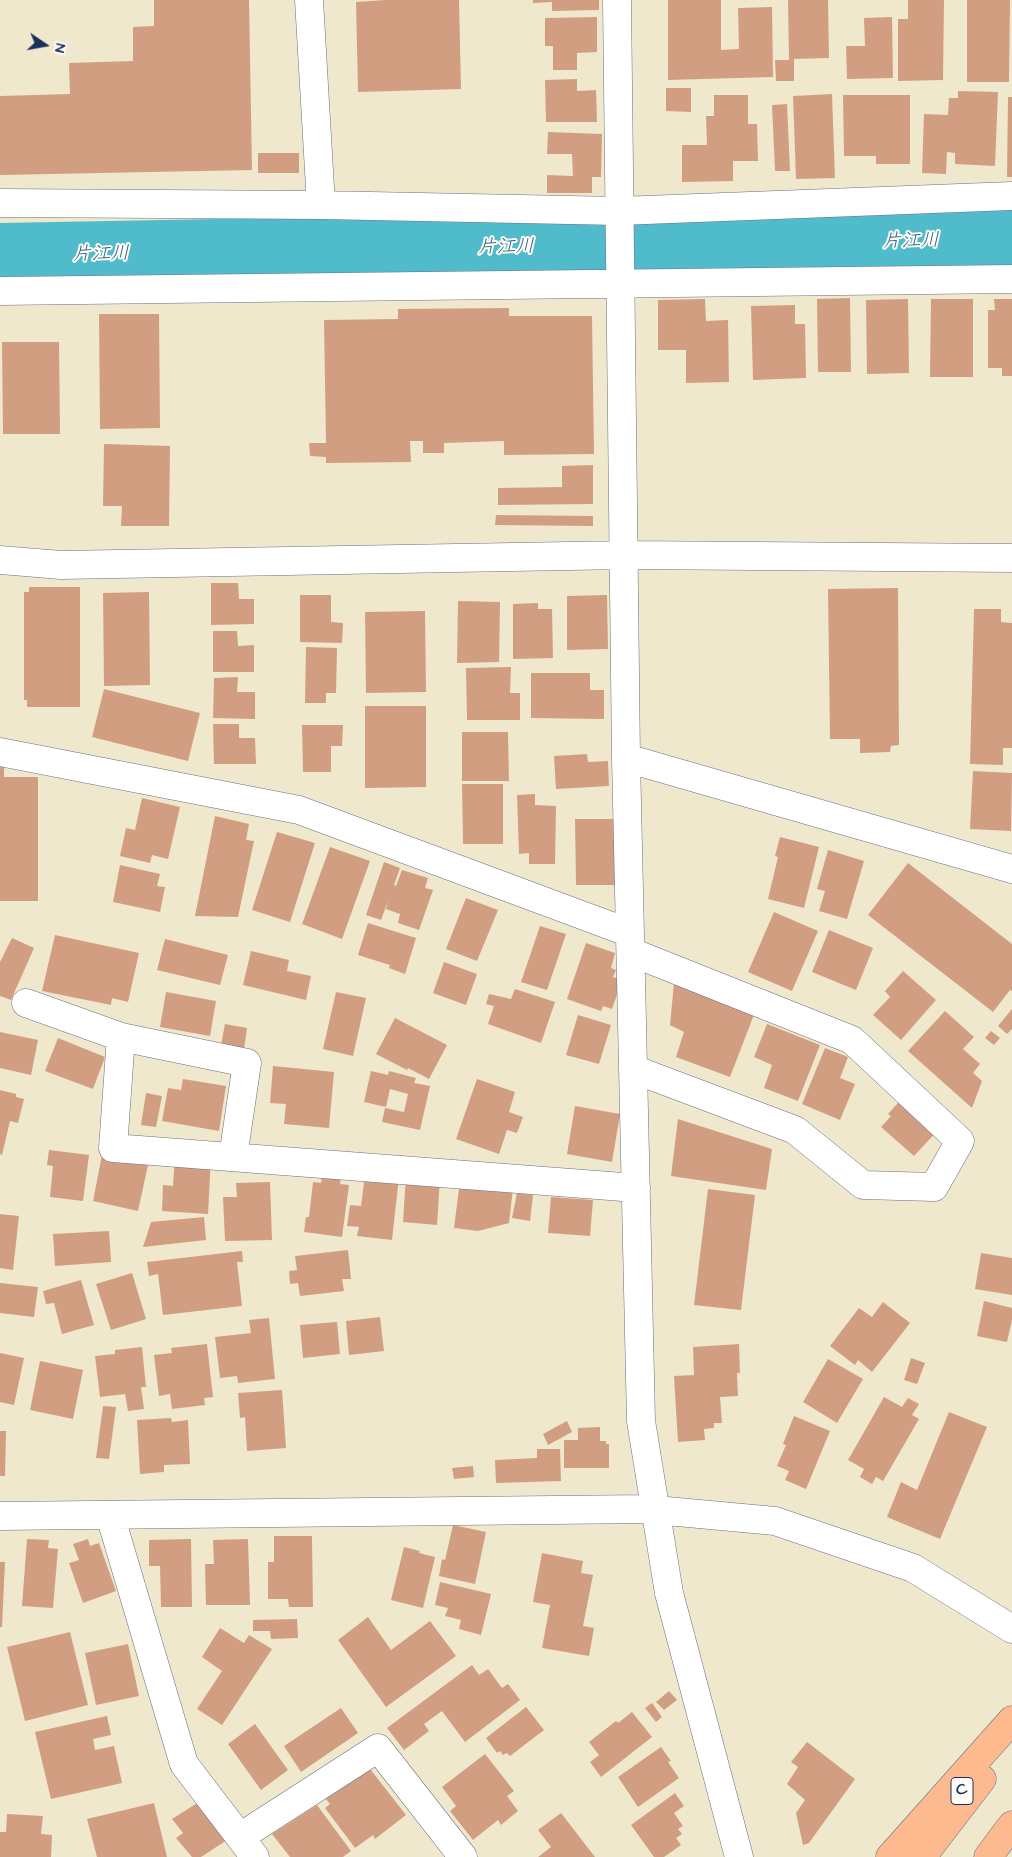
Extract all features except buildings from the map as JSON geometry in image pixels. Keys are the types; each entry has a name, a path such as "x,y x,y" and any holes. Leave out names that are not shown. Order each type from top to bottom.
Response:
{"highway":[{"path":"890,1857 1012,1720"},
{"name":"C","path":"912,1857 1012,1725"},
{"path":"922,1857 1012,1740"},
{"path":"988,1857 1012,1825"},
{"path":"996,1857 1012,1836"},
{"path":"1002,1857 1012,1842"}],"street":[{"path":"309,0 321,205"},
{"path":"616,0 619,278 625,555 626,758 641,1421 669,1592 739,1857"},
{"path":"0,203 321,205 619,216 1012,196"},
{"path":"0,291 619,278 1012,279"},
{"path":"0,560 61,565 625,555 1012,558"},
{"path":"0,752 299,810 630,943 852,1040 960,1141 934,1187 863,1185 795,1130 633,1070"},
{"path":"626,758 1012,869"},
{"path":"26,1002 121,1037 247,1063 233,1158"},
{"path":"121,1037 113,1148 636,1188"},
{"path":"0,1516 655,1510 775,1521 912,1568 1012,1629"},
{"path":"110,1515 184,1764 247,1847 378,1748 463,1857"}],"waterway":[{"name":"片江川","path":"0,256 653,244 1012,240"}]}
